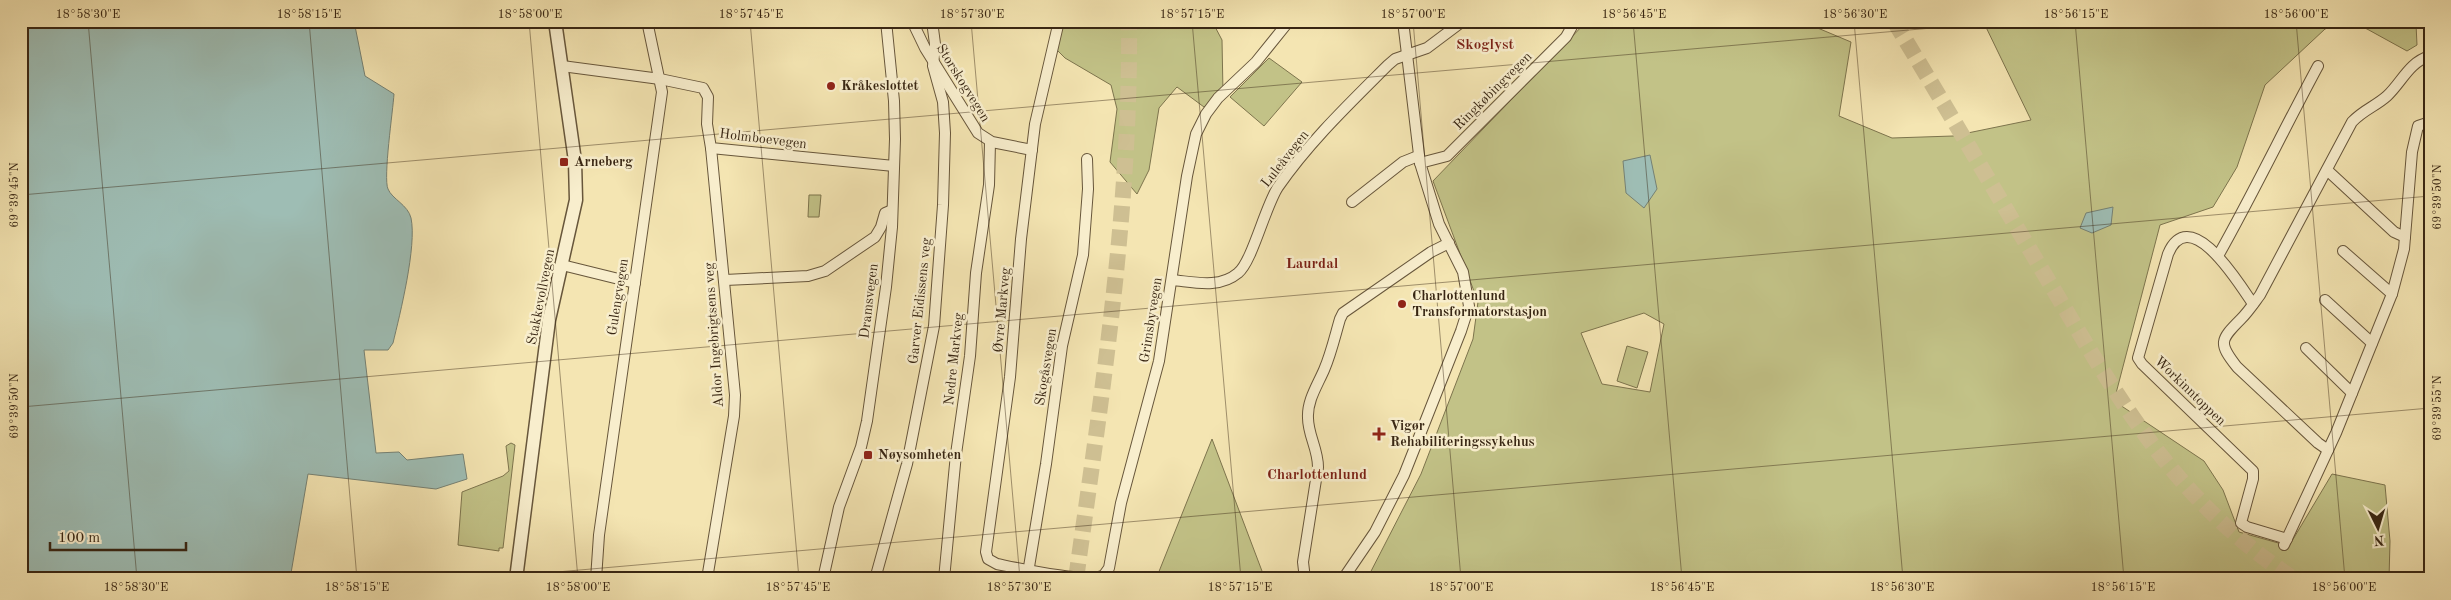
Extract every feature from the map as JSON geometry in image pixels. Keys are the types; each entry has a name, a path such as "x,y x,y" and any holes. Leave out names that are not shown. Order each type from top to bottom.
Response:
{"street":[{"name":"Stakkevollvegen","path":"516,579 547,336 574,209 576,174 555,21"},
{"name":"Gulengvegen","path":"596,579 598,535 662,92 647,21"},
{"name":"Dramsvegen","path":"824,579 841,500 861,447 868,414 886,287 894,166 894,100 886,21"},
{"name":"Storskogvegen","path":"912,21 968,120 978,133 990,142 1032,150"},
{"name":"Garver Eidissens veg","path":"875,579 909,455 934,326 943,205 945,133 943,102 934,73 932,21"},
{"name":"Øvre Markveg","path":"1028,574 992,562 986,552 1010,377 1022,239 1037,112 1059,21"},
{"name":"Grimsbyvegen","path":"1028,574 1100,578 1108,571 1121,503 1159,361 1193,146 1200,125 1218,98 1256,62 1289,21"},
{"path":"1343,579 1375,532 1401,482 1467,316 1470,298 1467,286 1430,201 1419,159 1403,21"},
{"name":"Luleåvegen","path":"1172,280 1205,284 1227,279 1240,271 1273,195 1290,171 1388,65 1427,48 1463,21"},
{"name":"Ringkøbingvegen","path":"1352,202 1403,162 1447,156 1566,37 1575,21"},
{"path":"2430,56 2411,67 2386,97 2358,116 2253,304 2226,333 2224,342 2226,354 2237,367 2318,444 2328,450 2392,294 2406,237 2413,146 2418,126 2430,122"},
{"name":"Holmboevegen","path":"562,66 660,79 697,86 706,90 711,148 894,166"},
{"path":"2218,256 2244,211 2277,143 2318,66"},
{"name":"Nedre Markveg","path":"944,579 956,454 970,356 976,273 989,185 990,142"},
{"name":"Aldor Ingebrigtsens veg","path":"707,579 735,405 734,376 711,148"},
{"name":"Skogåsvegen","path":"1028,574 1061,354 1083,255 1088,189 1087,159"},
{"path":"2327,170 2394,232 2406,237"},
{"path":"725,280 808,276 825,271 875,237 881,228 885,213 892,210"},
{"name":"Workinntoppen","path":"2253,304 2218,256 2203,242 2196,238 2178,240 2172,246 2138,358 2253,471 2253,479 2241,523 2247,527 2285,542 2328,450"},
{"path":"1305,579 1302,567 1318,475 1318,453 1308,424 1308,415 1311,400 1324,370 1343,313 1431,252 1449,243"},
{"path":"2343,251 2392,294"},
{"path":"562,265 635,282"},
{"path":"2325,300 2372,343"},
{"path":"2306,348 2352,393"}],"green space":[{"path":"1058,21 1212,21 1222,40 1223,93 1204,107 1176,88 1159,108 1149,170 1137,194 1110,162 1117,109 1111,85 1065,58 1054,47"},
{"path":"1587,21 1801,21 1851,42 1839,116 1892,138 1953,136 2031,120 1983,21 2347,21 2325,29 2265,85 2237,167 2213,207 2160,225 2114,401 2204,461 2223,490 2239,532 2289,546 2332,474 2385,485 2390,541 2389,579 1367,579 1421,474 1473,339 1478,302 1433,181","holes":["1644,313 1664,324 1650,392 1602,384 1581,333"]},
{"path":"2347,21 2410,21 2416,24 2417,45 2407,51 2367,29"},
{"path":"1269,58 1302,82 1264,126 1230,97"},
{"path":"809,195 821,195 819,217 808,217"},
{"path":"1627,346 1648,352 1637,388 1617,381"},
{"path":"1212,439 1265,579 1156,579"},
{"path":"511,443 515,445 503,548 499,548 499,551 458,545 462,492 503,476 509,471 506,446"}],"water":[{"path":"21,21 354,21 365,76 394,94 387,158 387,182 390,193 409,213 412,230 407,280 393,343 388,350 364,350 376,453 399,452 407,460 463,454 467,479 436,489 308,474 290,579 21,579"},
{"path":"1650,155 1657,189 1644,208 1626,193 1623,161"},
{"path":"2113,207 2111,225 2092,233 2080,228 2086,213"}],"tunnel":[{"path":"1076,579 1105,370 1120,231 1125,161 1129,21"},
{"path":"1894,21 2093,355 2147,438 2178,476 2212,512 2250,547 2294,579"}],"place":[{"name":"Kråkeslottet","path":"831,86"},
{"name":"Arneberg","path":"564,162"},
{"name":"Charlottenlund Transformatorstasjon","path":"1402,304"},
{"name":"Vigør Rehabiliteringssykehus","path":"1379,434"},
{"name":"Nøysomheten","path":"868,455"}],"district":[{"name":"Skoglyst","path":"1485,45"},
{"name":"Laurdal","path":"1312,264"},
{"name":"Charlottenlund","path":"1317,475"}]}
